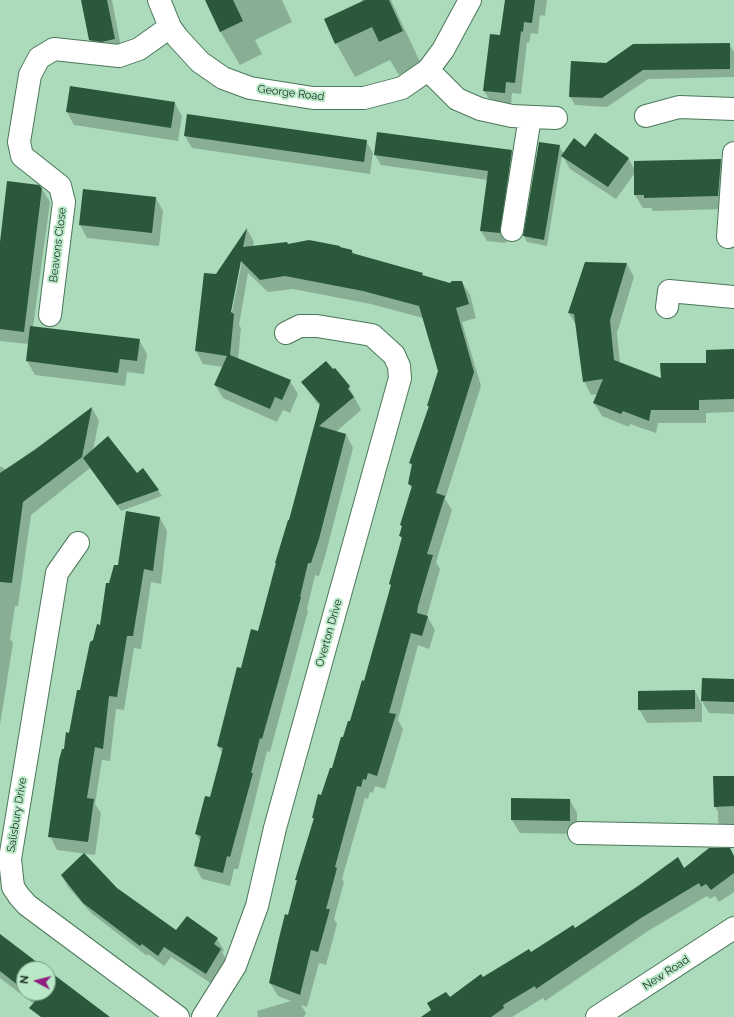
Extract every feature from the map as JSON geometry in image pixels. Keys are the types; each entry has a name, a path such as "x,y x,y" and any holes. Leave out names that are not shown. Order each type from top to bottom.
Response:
{"street":[{"name":"George Road","path":"159,0 170,27 200,62 213,72 223,78 250,88 313,98 364,98 402,88 428,70 443,50 470,0"},
{"name":"Beavons Close","path":"50,315 64,202 60,186 22,156 20,142 30,75 38,58 54,49 119,56 139,49 170,27"},
{"path":"428,70 457,100 480,109 512,116 556,118"},
{"path":"646,116 679,107 734,109"},
{"path":"512,230 530,117"},
{"path":"728,237 734,154"},
{"path":"667,307 669,291 734,297"},
{"name":"Overton Drive","path":"203,1017 235,966 257,906 275,828 400,378 399,366 394,355 372,335 317,326 300,326 286,333"},
{"name":"Salisbury Drive","path":"78,543 57,573 10,859 13,887 27,905 178,1017"},
{"path":"579,833 734,836"},
{"name":"New Road","path":"598,1017 734,928"}],"building":[{"path":"81,0 107,0 115,39 101,42 89,40"},
{"path":"205,0 233,0 243,21 220,32"},
{"path":"365,0 389,0 403,31 379,42 372,27 335,44 324,19"},
{"path":"505,0 535,0 532,23 524,22 523,32 521,31 515,83 506,82 505,93 483,91 490,34 500,35"},
{"path":"730,43 730,69 643,70 602,98 569,97 571,61 606,63 633,44"},
{"path":"70,86 175,102 171,128 66,112"},
{"path":"187,114 367,140 364,162 184,136"},
{"path":"377,132 512,150 500,233 480,231 488,171 374,155"},
{"path":"595,133 629,158 608,187 561,156 574,138 585,147"},
{"path":"539,142 560,145 544,240 523,236"},
{"path":"721,159 718,196 644,198 644,195 634,195 634,161"},
{"path":"7,181 39,185 42,188 24,332 0,329 0,242"},
{"path":"83,189 156,197 152,233 79,225"},
{"path":"247,228 243,247 287,242 288,244 309,240 340,246 352,250 352,253 423,273 422,275 450,283 452,281 462,281 469,304 456,308 474,372 436,493 445,496 427,554 433,555 417,613 428,616 422,636 411,633 389,713 396,714 377,776 368,773 366,780 363,779 361,787 357,786 335,867 337,868 326,909 330,909 318,952 311,950 300,995 269,983 285,914 288,915 297,880 295,880 314,818 312,818 318,794 321,795 330,768 332,768 341,737 343,737 348,721 350,721 362,680 364,681 391,585 389,584 402,537 399,536 402,526 400,525 412,486 408,484 412,464 409,463 429,406 427,406 438,371 419,306 363,291 285,276 260,280 241,261 231,312 234,314 230,355 291,380 282,400 275,397 270,409 214,385 227,356 195,351 204,273 216,274"},
{"path":"585,262 627,263 610,320 614,360 661,378 660,363 706,363 706,350 734,349 734,399 699,400 699,410 651,410 649,421 623,411 621,414 593,403 603,379 583,382 574,314 568,313"},
{"path":"30,326 140,339 137,361 120,359 118,373 26,361"},
{"path":"326,361 333,369 335,368 350,386 348,389 354,397 319,426 346,434 319,539 311,563 308,563 301,597 282,668 262,739 260,738 251,773 253,773 230,857 227,856 223,873 194,866 201,836 195,834 205,796 210,797 223,748 217,746 237,667 241,668 251,629 258,631 275,563 289,520 320,404 301,382"},
{"path":"92,407 82,457 23,502 12,583 0,582 0,473 36,449"},
{"path":"108,436 137,473 143,468 159,490 117,505 83,458"},
{"path":"126,511 160,517 153,571 144,569 133,636 127,636 117,697 109,696 103,749 95,747 87,798 94,799 88,842 48,837 59,760 62,749 64,749 66,732 69,733 77,690 80,690 90,642 93,640 97,624 100,625 106,583 109,583 114,565 118,565"},
{"path":"702,678 734,679 734,702 701,701"},
{"path":"695,690 695,709 638,710 638,691"},
{"path":"713,776 734,776 734,806 714,807"},
{"path":"511,798 570,799 570,821 511,820"},
{"path":"709,848 730,848 734,856 734,873 711,890 706,884 701,887 699,883 641,918 536,989 535,986 503,1005 504,1008 491,1017 421,1017 431,1010 427,1003 446,992 450,997 481,974 483,977 529,949 531,952 573,925 575,928 678,857 684,868"},
{"path":"84,853 117,888 176,930 187,916 218,938 214,944 221,949 206,974 164,947 158,956 142,944 140,946 83,903 61,875"},
{"path":"0,934 35,961 16,961 16,984 0,971"},
{"path":"56,976 110,1017 41,1017 29,1008 35,1001 56,1001"}]}
